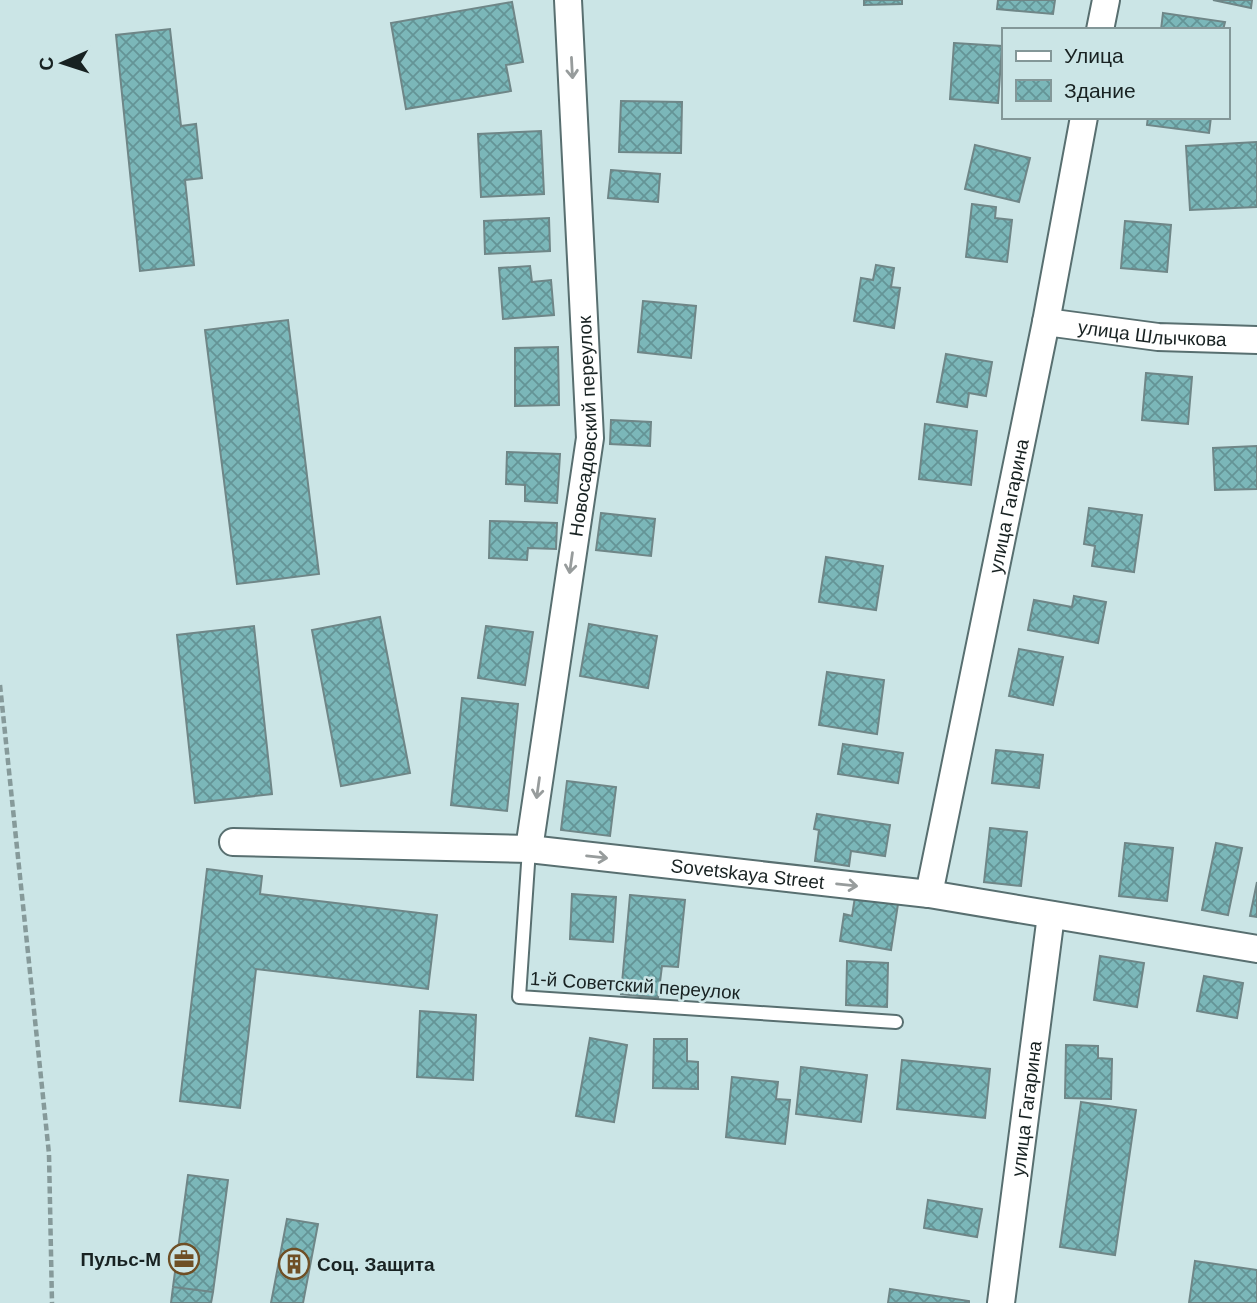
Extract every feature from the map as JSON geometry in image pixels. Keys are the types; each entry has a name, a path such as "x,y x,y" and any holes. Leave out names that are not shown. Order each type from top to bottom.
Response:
{"street":[{"name":"Новосадовский переулок","path":"529,849 590,438 568,0"},
{"path":"1100,28 1106,0"},
{"name":"улица Гагарина","path":"929,894 1046,322 1084,119"},
{"name":"улица Шлычкова","path":"1046,322 1158,337 1257,340"},
{"name":"Sovetskaya Street","path":"233,842 529,849 929,894 1257,949"},
{"name":"улица Гагарина","path":"1000,1303 1051,915"}],"lane":[{"name":"1-й Советский переулок","path":"529,849 519,997 896,1022"}],"path":[{"path":"0,685 49,1154 52,1303"}],"building":[{"path":"864,0 902,0 902,4 864,5"},
{"path":"998,0 1055,0 1053,14 997,9"},
{"path":"1213,0 1252,0 1251,8"},
{"path":"512,2 523,62 506,65 511,91 406,109 391,23"},
{"path":"1163,13 1225,22 1224,28 1161,28"},
{"path":"170,29 181,126 196,124 202,178 185,180 194,265 140,271 116,35"},
{"path":"954,43 1002,46 998,103 950,99"},
{"path":"621,101 682,102 681,153 619,152"},
{"path":"1148,119 1211,119 1209,133 1147,125"},
{"path":"541,131 544,194 481,197 478,134"},
{"path":"1257,142 1257,207 1190,210 1186,146"},
{"path":"975,145 1030,158 1019,202 965,189"},
{"path":"611,170 660,174 658,202 608,198"},
{"path":"972,204 996,207 995,218 1012,220 1007,262 966,257"},
{"path":"549,218 550,251 485,254 484,221"},
{"path":"1125,221 1171,225 1167,272 1121,268"},
{"path":"876,265 894,268 891,287 900,288 894,328 854,321 861,278 873,280"},
{"path":"530,266 532,282 551,280 554,315 503,319 499,268"},
{"path":"643,301 696,306 691,358 638,352"},
{"path":"288,320 319,574 237,584 205,330"},
{"path":"558,347 559,405 515,406 515,348"},
{"path":"946,354 992,362 986,396 969,393 967,407 937,402"},
{"path":"1146,373 1192,377 1188,424 1142,420"},
{"path":"611,420 651,422 650,446 610,444"},
{"path":"925,424 977,431 971,485 919,479"},
{"path":"1257,446 1257,489 1215,490 1213,448"},
{"path":"507,452 560,454 557,503 525,501 525,485 506,484"},
{"path":"1089,508 1142,515 1134,572 1092,566 1095,546 1084,544"},
{"path":"601,513 655,519 651,556 596,550"},
{"path":"490,521 557,523 556,549 528,548 527,560 489,558"},
{"path":"826,557 883,566 876,610 819,602"},
{"path":"1074,596 1106,602 1098,643 1028,630 1034,600 1072,607"},
{"path":"380,617 410,773 341,786 312,630"},
{"path":"589,624 657,636 648,688 580,676"},
{"path":"254,626 272,794 195,803 177,635"},
{"path":"486,626 533,632 525,685 478,678"},
{"path":"1019,649 1063,657 1053,705 1009,696"},
{"path":"827,672 884,680 877,734 819,725"},
{"path":"462,698 518,704 507,811 451,805"},
{"path":"843,744 903,753 898,783 838,774"},
{"path":"996,750 1043,755 1039,788 992,783"},
{"path":"567,781 616,787 610,836 561,830"},
{"path":"817,814 890,825 885,856 851,851 849,866 815,861 819,830 814,829"},
{"path":"990,828 1027,832 1021,886 984,882"},
{"path":"1125,843 1173,848 1167,901 1119,896"},
{"path":"1216,843 1242,848 1228,915 1202,910"},
{"path":"207,869 262,876 260,894 437,915 428,989 256,969 240,1108 180,1101"},
{"path":"1257,882 1257,917 1250,916"},
{"path":"572,894 616,897 613,942 570,939"},
{"path":"630,895 685,900 678,967 662,966 658,998 621,994"},
{"path":"855,897 898,904 891,950 840,941 844,914 852,916"},
{"path":"1100,956 1144,963 1137,1007 1094,1000"},
{"path":"847,961 888,963 887,1007 846,1005"},
{"path":"1204,976 1243,983 1237,1018 1197,1011"},
{"path":"420,1011 476,1015 473,1080 417,1077"},
{"path":"590,1038 627,1045 614,1122 576,1116"},
{"path":"654,1039 687,1039 687,1061 698,1062 698,1089 653,1088"},
{"path":"1066,1045 1098,1046 1098,1058 1112,1059 1111,1099 1065,1098"},
{"path":"902,1060 990,1069 985,1118 897,1109"},
{"path":"801,1067 867,1075 861,1122 796,1114"},
{"path":"732,1077 778,1082 776,1099 790,1100 785,1144 726,1137"},
{"path":"1081,1102 1136,1110 1115,1255 1060,1247"},
{"path":"188,1175 228,1180 213,1292 173,1287"},
{"path":"928,1200 982,1209 977,1237 924,1228"},
{"name":"Соц. Защита","path":"287,1219 318,1224 303,1303 271,1303"},
{"path":"1195,1261 1257,1270 1257,1303 1189,1303"},
{"path":"173,1287 213,1292 211,1303 171,1303"},
{"path":"890,1289 969,1301 969,1303 888,1303"}],"place":[{"name":"Пульс-М","path":"184,1259"},
{"name":"Соц. Защита","path":"294,1264"}]}
